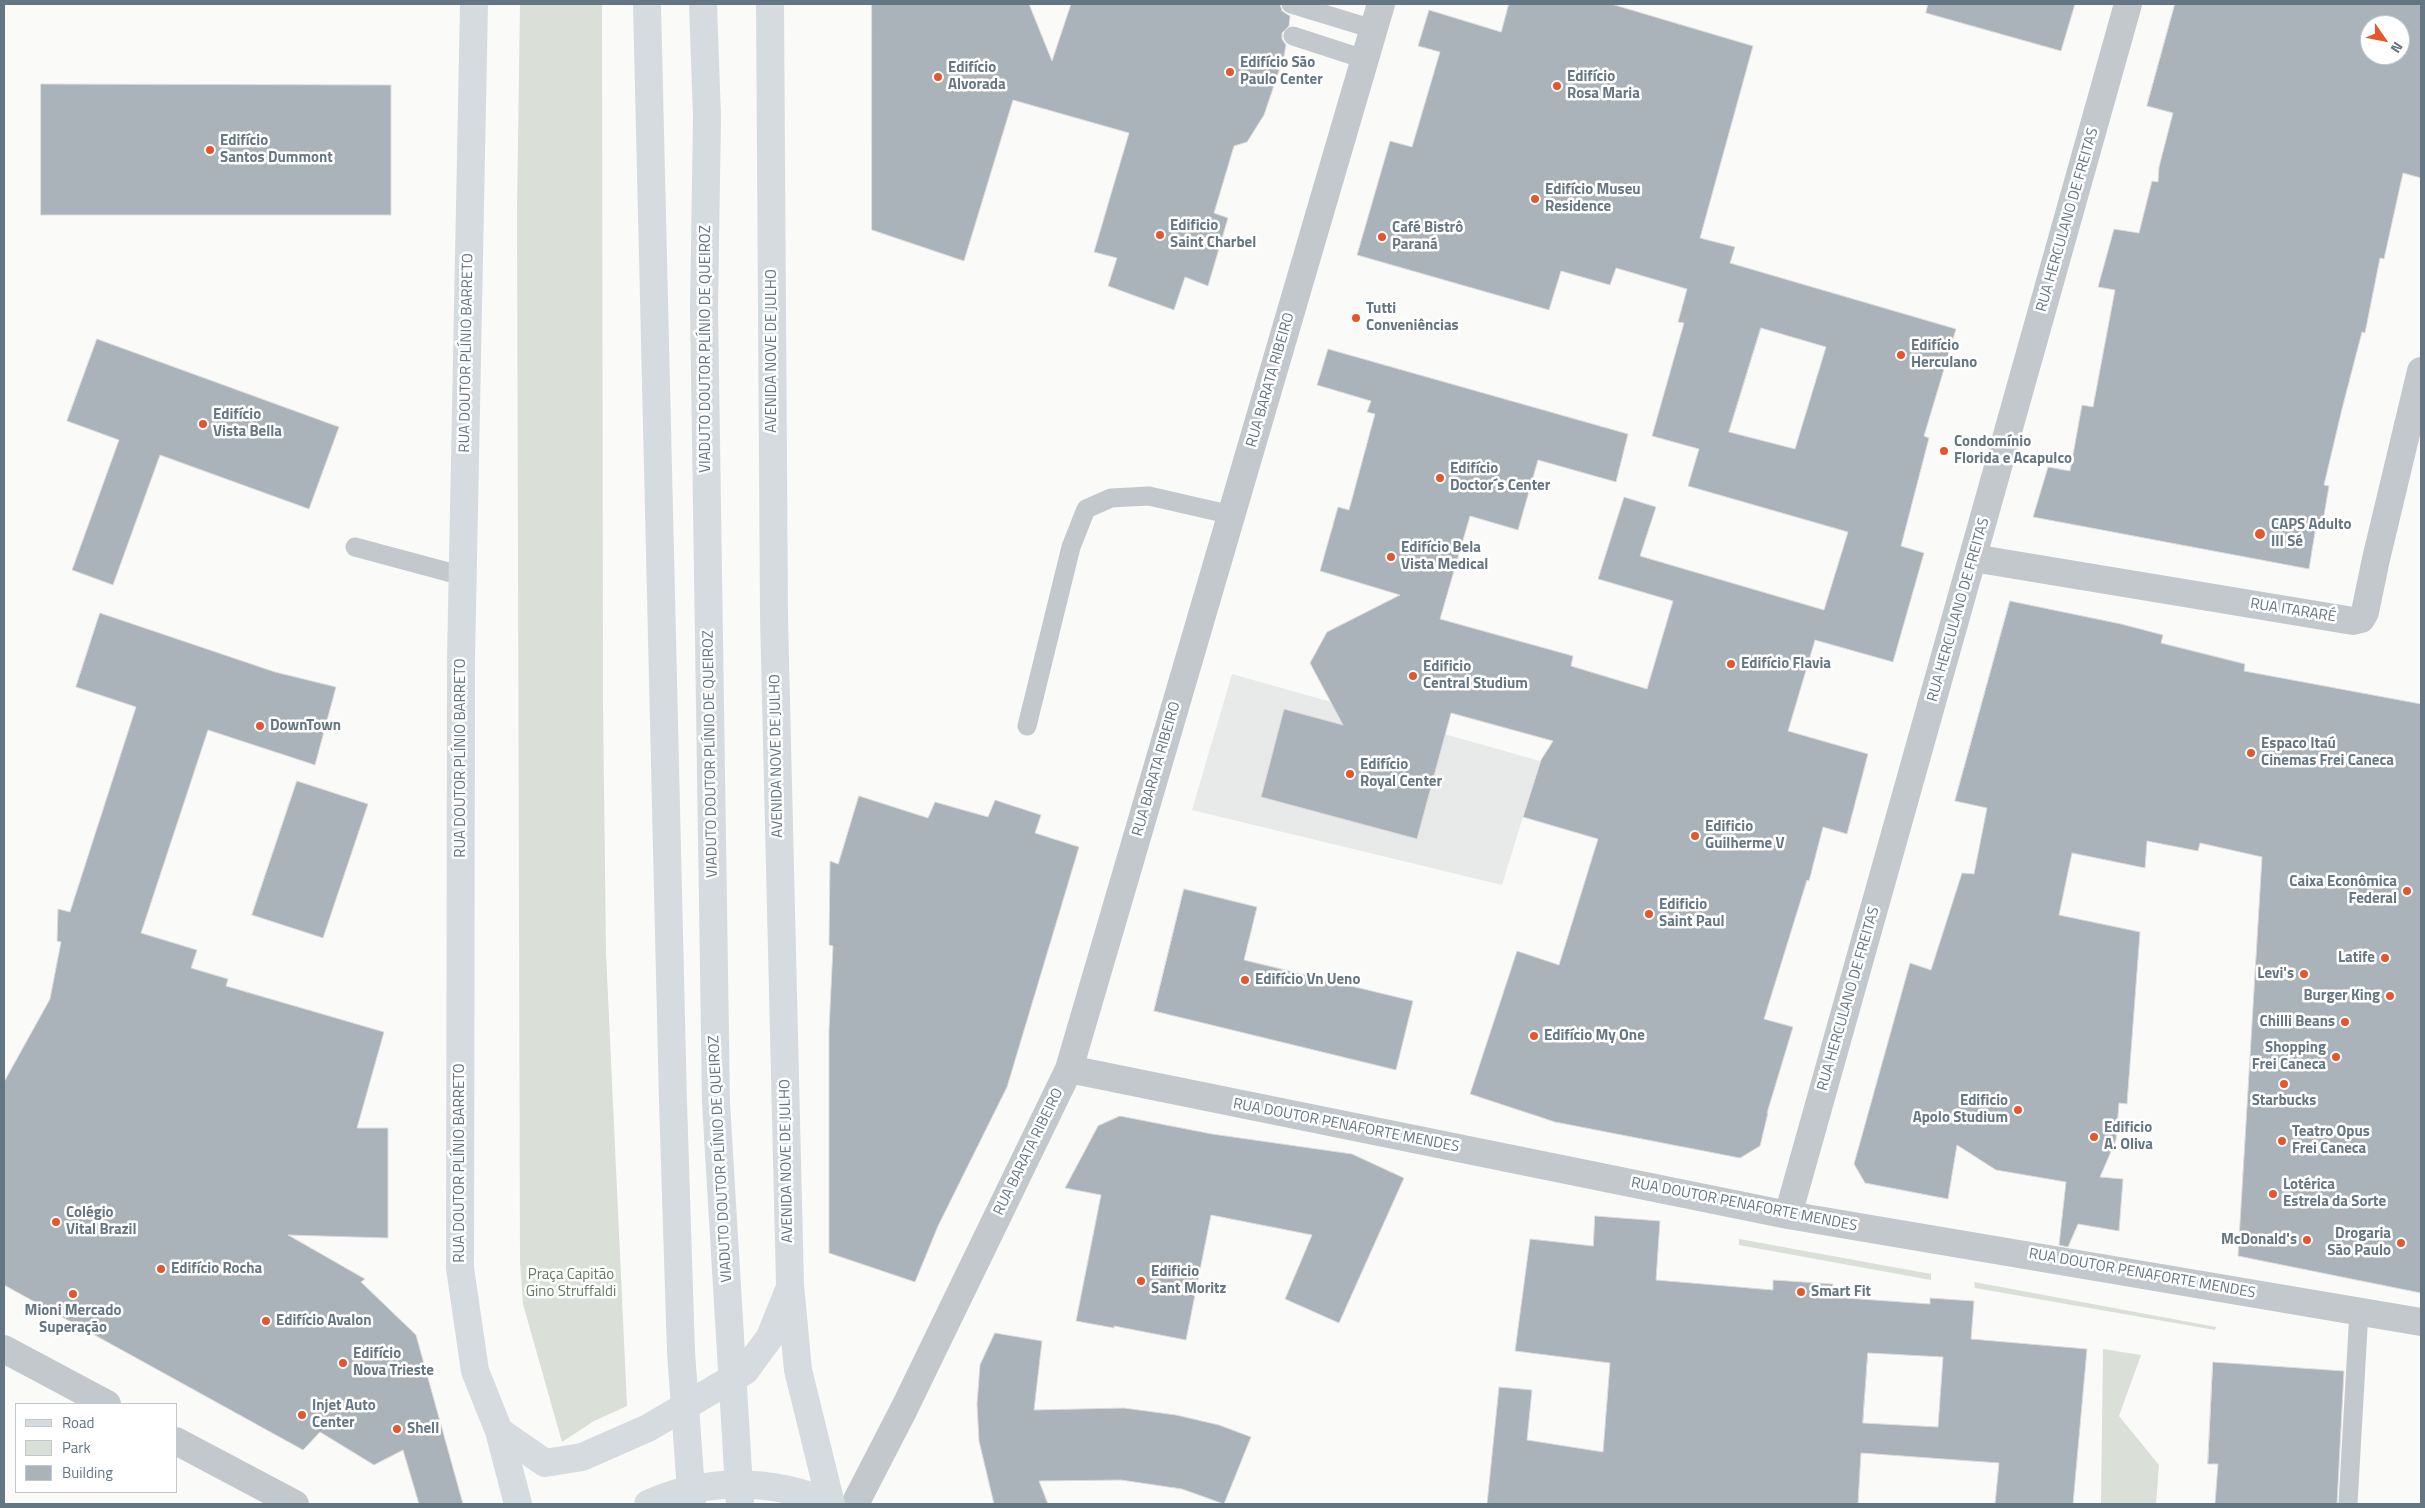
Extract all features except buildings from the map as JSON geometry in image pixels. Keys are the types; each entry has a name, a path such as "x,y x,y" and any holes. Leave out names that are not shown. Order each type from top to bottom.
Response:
{"main road":[{"name":"RUA DOUTOR PLÍNIO BARRETO","path":"474,4 463,576 460,1268 475,1371 499,1431 518,1504"},
{"path":"647,4 673,1102 681,1352 692,1504"},
{"name":"VIADUTO DOUTOR PLÍNIO DE QUEIROZ","path":"704,4 707,117 704,308 716,1093 740,1504"},
{"name":"AVENIDA NOVE DE JULHO","path":"770,4 774,617 790,1285 798,1370 831,1504"},
{"path":"499,1431 545,1463 582,1457 648,1428 745,1371 770,1337 790,1285"},
{"path":"648,1504 681,1492 736,1484 792,1490 831,1504"}],"street":[{"name":"RUA HERCULANO DE FREITAS","path":"1788,1215 2128,4"},
{"name":"RUA BARATA RIBEIRO","path":"855,1504 904,1409 1069,1070 1377,16"},
{"name":"RUA ITARARÉ","path":"1973,558 2353,620 2361,619 2365,612 2421,371"},
{"name":"RUA DOUTOR PENAFORTE MENDES","path":"1069,1070 1788,1215 2421,1322"},
{"path":"4,1349 105,1403"},
{"path":"178,1442 295,1504"}],"lane":[{"path":"1291,4 1377,16"},
{"path":"1293,36 1364,59"},
{"path":"1027,726 1071,548 1086,509 1111,498 1149,496 1232,515"},
{"path":"355,547 463,576"},
{"path":"2348,1504 2358,1311"}],"shaded area":[{"path":"1232,674 1540,761 1502,885 1192,810"}],"green space":[{"name":"Praça Capitão Gino Struffaldi","path":"520,4 602,4 603,705 606,953 627,1406 594,1421 562,1442 523,1304 520,1261 517,211"},
{"path":"1739,1239 1931,1274 1931,1280 1739,1245"},
{"path":"1974,1282 2216,1327 2215,1330 1975,1288"},
{"path":"2103,1349 2141,1355 2119,1416 2159,1465 2156,1504 2101,1504"}],"place":[{"name":"Edifício São Paulo Center","path":"1230,72"},
{"name":"Edifício Alvorada","path":"938,77"},
{"name":"Edifício Rosa Maria","path":"1557,86"},
{"name":"Edifício Santos Dummont","path":"210,150"},
{"name":"Edifício Museu Residence","path":"1535,199"},
{"name":"Edificio Saint Charbel","path":"1160,235"},
{"name":"Café Bistrô Paraná","path":"1382,237"},
{"name":"Tutti Conveniências","path":"1356,318"},
{"name":"Edifício Herculano","path":"1901,355"},
{"name":"Edifício Vista Bella","path":"203,424"},
{"name":"Condomínio Florida e Acapulco","path":"1944,451"},
{"name":"Edifício Doctor´s Center","path":"1440,478"},
{"name":"CAPS Adulto III Sé","path":"2260,534"},
{"name":"Edifício Bela Vista Medical","path":"1391,557"},
{"name":"Edifício Flavia","path":"1731,664"},
{"name":"Edificio Central Studium","path":"1413,676"},
{"name":"DownTown","path":"260,726"},
{"name":"Espaco Itaú Cinemas Frei Caneca","path":"2251,753"},
{"name":"Edifício Royal Center","path":"1350,774"},
{"name":"Edificio Guilherme V","path":"1695,836"},
{"name":"Caixa Econômica Federal","path":"2407,891"},
{"name":"Edificio Saint Paul","path":"1649,914"},
{"name":"Latife","path":"2385,958"},
{"name":"Levi's","path":"2304,974"},
{"name":"Edifício Vn Ueno","path":"1245,980"},
{"name":"Burger King","path":"2390,996"},
{"name":"Chilli Beans","path":"2345,1022"},
{"name":"Edifício My One","path":"1534,1036"},
{"name":"Shopping Frei Caneca","path":"2336,1057"},
{"name":"Starbucks","path":"2284,1084"},
{"name":"Edificio Apolo Studium","path":"2018,1110"},
{"name":"Edificio A. Oliva","path":"2094,1137"},
{"name":"Teatro Opus Frei Caneca","path":"2282,1141"},
{"name":"Lotérica Estrela da Sorte","path":"2273,1194"},
{"name":"Colégio Vital Brazil","path":"56,1222"},
{"name":"McDonald's","path":"2307,1240"},
{"name":"Drogaria São Paulo","path":"2401,1243"},
{"name":"Edifício Rocha","path":"161,1269"},
{"name":"Edificio Sant Moritz","path":"1141,1281"},
{"name":"Smart Fit","path":"1801,1292"},
{"name":"Mioni Mercado Superação","path":"73,1294"},
{"name":"Edifício Avalon","path":"266,1321"},
{"name":"Edifício Nova Trieste","path":"343,1363"},
{"name":"Injet Auto Center","path":"302,1415"},
{"name":"Shell","path":"397,1429"}]}
